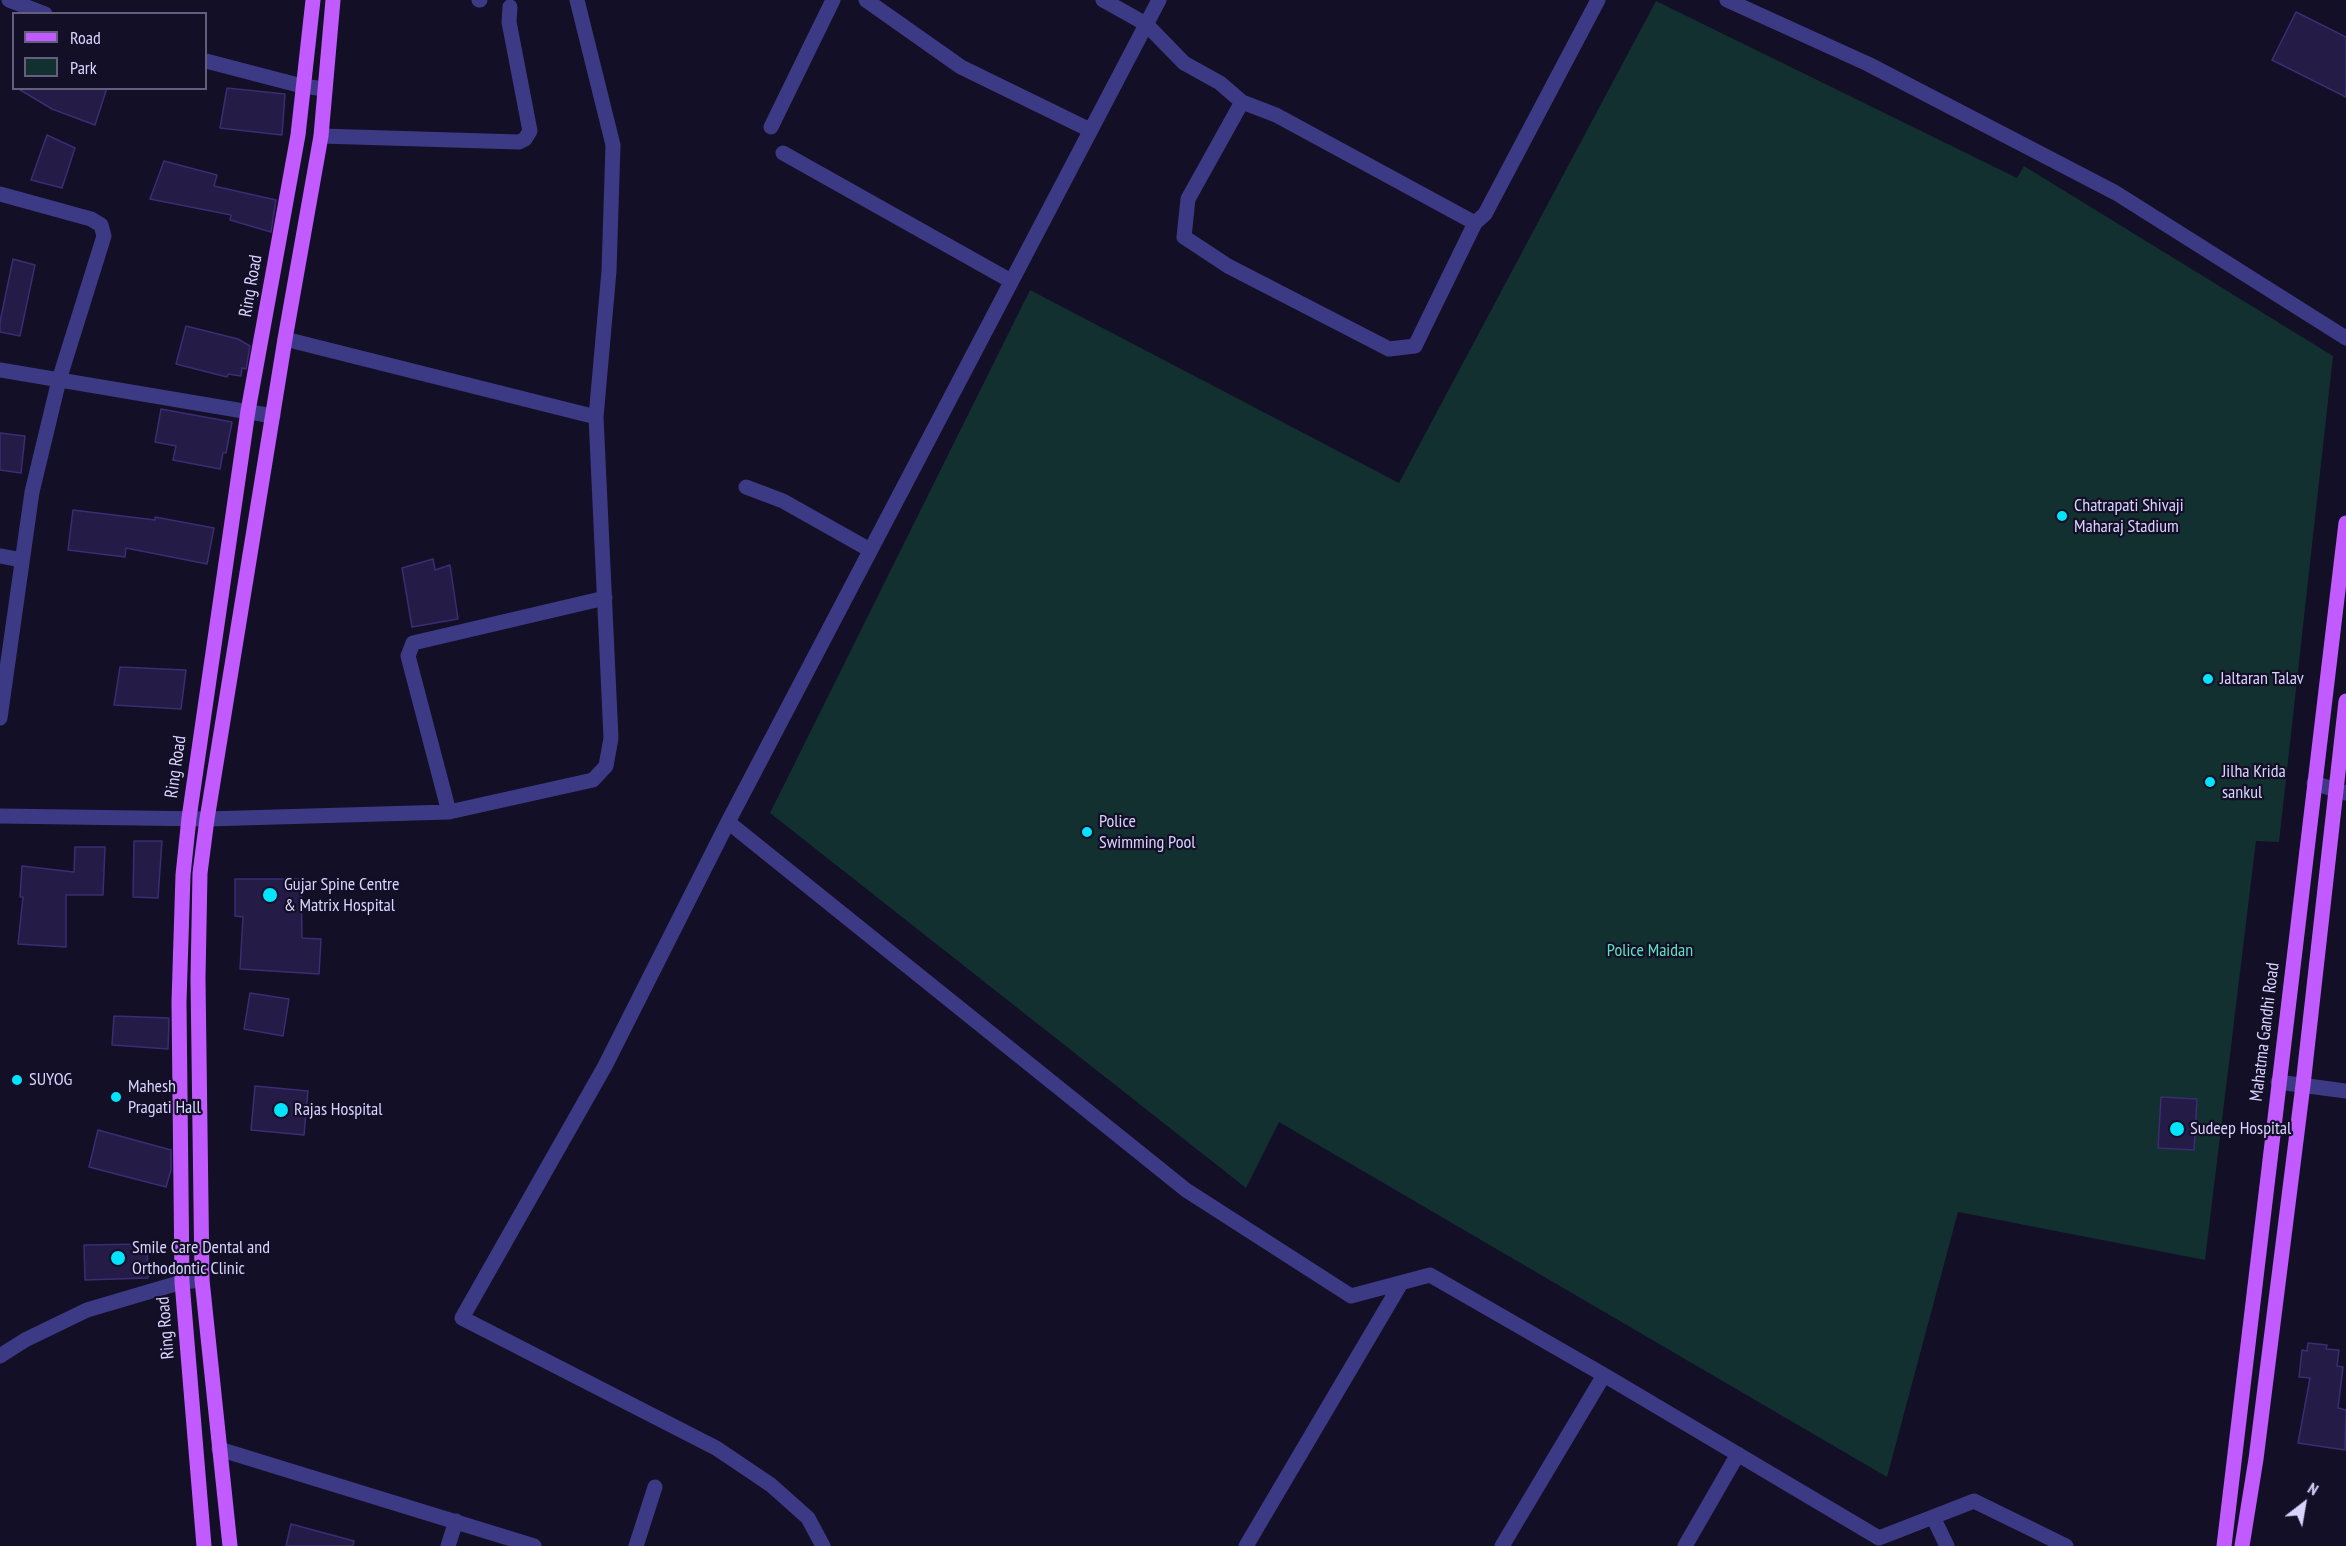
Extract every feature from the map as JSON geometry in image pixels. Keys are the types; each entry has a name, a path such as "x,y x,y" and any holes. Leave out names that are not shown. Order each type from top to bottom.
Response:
{"main road":[{"name":"Ring Road","path":"204,1546 182,1282 179,1002 183,874 189,818 248,411 298,135 312,0"},
{"path":"230,1546 202,1280 198,978 200,873 285,339 321,136 333,0"},
{"name":"Mahatma Gandhi Road","path":"2224,1546 2345,530"},
{"path":"2242,1546 2256,1459 2342,792 2346,701"}],"street":[{"path":"9,0 40,12"},
{"path":"0,816 207,819 449,812 593,780 606,766 611,738 596,417 609,271 612,145 577,0"},
{"path":"771,127 833,0"},
{"path":"866,0 961,67 1090,130"},
{"path":"1103,0 1146,24 1184,63 1220,83 1242,102 1276,115 1475,223"},
{"path":"823,1546 808,1518 771,1485 716,1448 462,1318 606,1066 728,822 1159,0"},
{"path":"1242,102 1188,199 1184,237 1228,266 1389,349 1415,346 1475,223 1485,214 1598,0"},
{"path":"1727,0 1868,64 2116,193 2346,338"},
{"path":"321,136 519,142 525,139 530,131 509,22 510,7"},
{"path":"207,61 302,86 325,89"},
{"path":"783,153 1011,281"},
{"path":"0,194 91,219 101,225 104,236 59,380 32,492 0,718"},
{"path":"285,339 596,417"},
{"path":"0,370 273,416"},
{"path":"746,487 783,501 870,550"},
{"path":"0,556 22,560"},
{"path":"449,812 408,656 412,643 604,598"},
{"path":"2314,783 2342,792"},
{"path":"728,822 1186,1190 1351,1296 1400,1285 1430,1275 1738,1454 1876,1542 1974,1501 2066,1546"},
{"path":"2278,1082 2346,1091"},
{"path":"0,1356 25,1340 87,1310 182,1282 202,1280"},
{"path":"1246,1546 1400,1285"},
{"path":"1502,1546 1604,1375"},
{"path":"219,1449 534,1546"},
{"path":"1684,1546 1738,1454"},
{"path":"636,1546 655,1486"},
{"path":"1933,1517 1947,1546"},
{"path":"448,1546 456,1521"}],"green space":[{"name":"Police Maidan","path":"1656,1 2017,178 2024,166 2333,356 2279,842 2256,841 2205,1260 1958,1212 1887,1477 1279,1122 1246,1188 770,813 1030,290 1399,483"}],"building":[{"path":"2296,12 2346,37 2346,97 2272,60"},
{"path":"227,88 285,94 282,135 220,128"},
{"path":"20,90 106,90 95,125 52,109"},
{"path":"47,135 75,148 62,188 31,180"},
{"path":"164,161 217,175 214,186 276,200 271,232 230,220 231,215 150,199"},
{"path":"13,259 35,265 20,336 0,332"},
{"path":"186,326 238,339 250,346 246,369 242,368 241,376 228,374 227,377 176,364"},
{"path":"161,409 232,422 226,453 223,453 220,469 173,460 176,446 155,442"},
{"path":"0,433 25,436 21,473 0,470"},
{"path":"73,510 155,520 155,517 214,528 207,564 126,548 125,557 68,550"},
{"path":"433,559 435,570 450,565 458,619 412,627 402,568"},
{"path":"120,667 186,670 181,709 114,705"},
{"path":"134,841 162,841 158,898 133,897"},
{"path":"75,847 105,847 103,895 66,895 66,947 18,944 23,897 20,897 22,866 74,872"},
{"path":"235,879 301,879 302,938 321,939 319,974 240,969 243,917 235,916"},
{"path":"250,993 289,999 283,1036 244,1029"},
{"path":"114,1016 169,1018 168,1049 112,1045"},
{"path":"255,1086 308,1091 304,1135 251,1130"},
{"path":"2161,1097 2197,1099 2194,1150 2158,1148"},
{"path":"98,1130 171,1150 171,1170 166,1187 89,1167"},
{"path":"147,1244 148,1278 85,1280 84,1245"},
{"path":"2308,1343 2327,1345 2326,1349 2339,1350 2337,1366 2343,1367 2338,1408 2346,1410 2345,1450 2298,1443 2310,1378 2299,1377 2302,1350 2307,1351"},
{"path":"291,1524 354,1541 353,1546 286,1546"}],"place":[{"name":"Chatrapati Shivaji Maharaj Stadium","path":"2062,516"},
{"name":"Jaltaran Talav","path":"2208,679"},
{"name":"Jilha Krida sankul","path":"2210,782"},
{"name":"Police Swimming Pool","path":"1087,832"},
{"name":"Gujar Spine Centre & Matrix Hospital","path":"270,895"},
{"name":"SUYOG","path":"17,1080"},
{"name":"Mahesh Pragati Hall","path":"116,1097"},
{"name":"Rajas Hospital","path":"281,1110"},
{"name":"Sudeep Hospital","path":"2177,1129"},
{"name":"Smile Care Dental and Orthodontic Clinic","path":"118,1258"}]}
